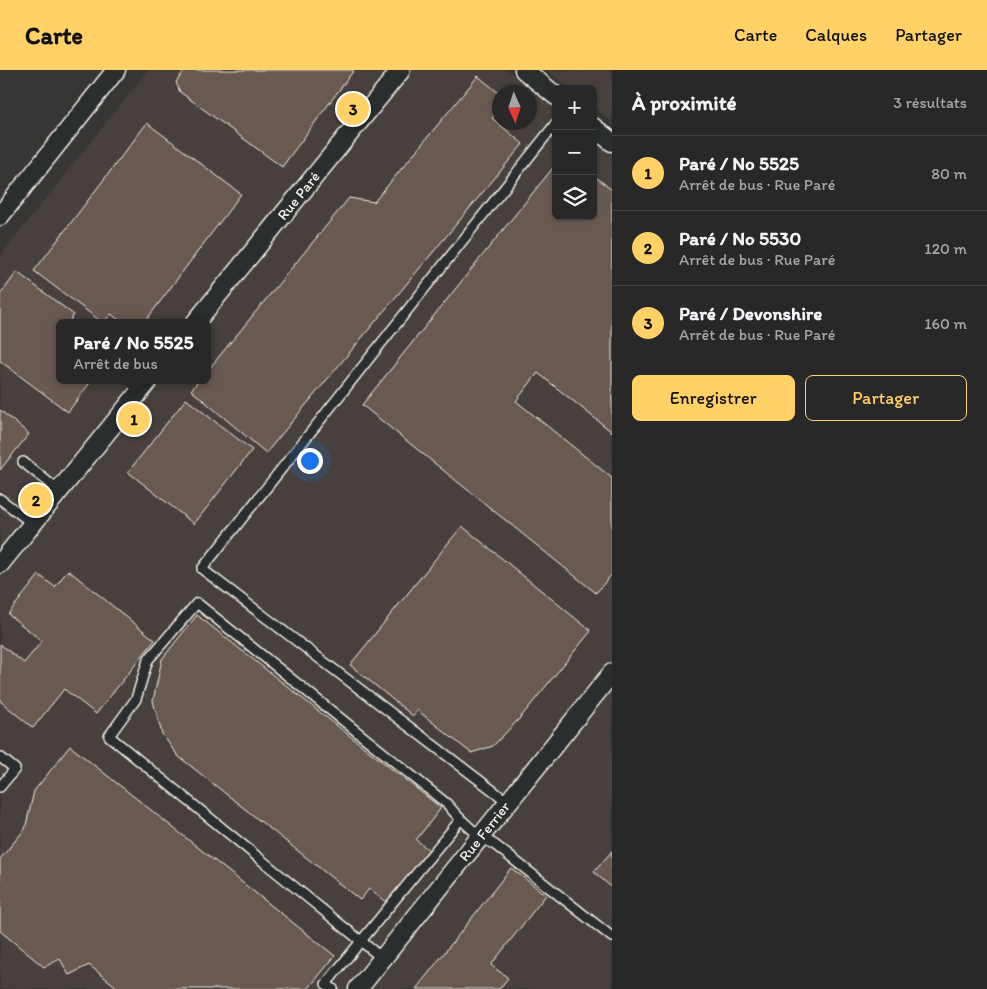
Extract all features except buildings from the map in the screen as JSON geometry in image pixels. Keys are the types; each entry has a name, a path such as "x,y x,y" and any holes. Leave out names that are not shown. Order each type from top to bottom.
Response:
{"street":[{"path":"0,216 116,70"},
{"name":"Rue Paré","path":"198,319 401,70"},
{"path":"524,70 552,93"},
{"path":"597,130 612,142"},
{"path":"0,564 146,384"},
{"name":"Rue Ferrier","path":"358,989 612,672"}],"lane":[{"path":"508,802 202,569 552,128"},
{"path":"23,462 60,491"},
{"path":"0,499 33,524"},
{"path":"383,959 109,736 136,699 148,660 197,603 447,804 460,820 480,837 495,845 612,937"},
{"path":"0,757 15,769 0,787"},
{"path":"333,989 326,984 460,820"}],"shaded area":[{"path":"148,70 508,70 526,85 492,85 492,130 537,130 537,94 552,106 552,220 597,220 597,142 612,154 612,989 0,989 0,256"},
{"path":"547,70 612,70 612,122 597,110 597,85 565,85"}],"place":[{"name":"Paré / Devonshire","path":"353,109"},
{"name":"Paré / No 5525","path":"134,419"},
{"name":"Paré / No 5530","path":"36,500"}]}
